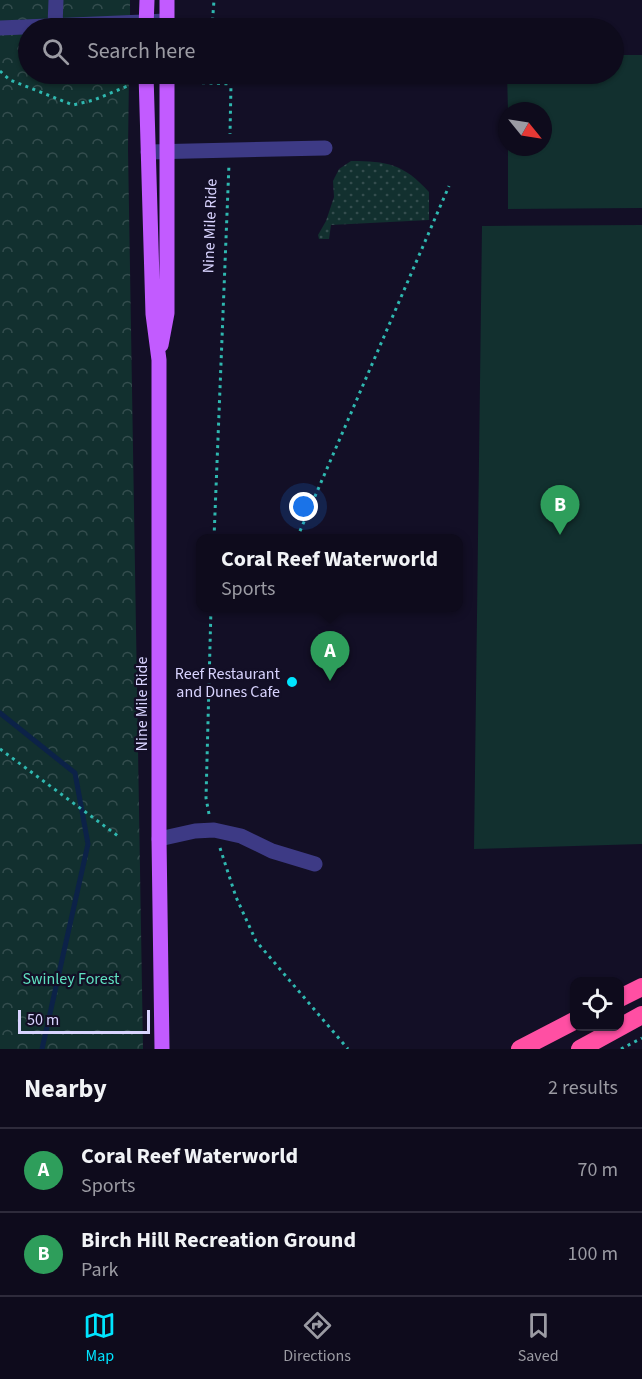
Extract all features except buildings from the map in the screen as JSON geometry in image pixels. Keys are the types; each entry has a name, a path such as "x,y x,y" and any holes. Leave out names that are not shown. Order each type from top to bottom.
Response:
{"highway":[{"path":"624,996 642,987"},
{"path":"580,1049 642,1015"},
{"path":"520,1049 570,1023"}],"main road":[{"path":"146,18 147,0"},
{"path":"167,0 167,18"},
{"name":"Nine Mile Ride","path":"141,84 148,152 153,314 159,360 159,839 162,1049"},
{"name":"Nine Mile Ride","path":"159,360 167,312 167,84"}],"lane":[{"path":"55,18 56,0"},
{"path":"0,28 18,27"},
{"path":"148,152 325,148"},
{"path":"159,839 195,831 214,830 241,836 272,851 315,864"}],"path":[{"path":"213,18 214,0"},
{"path":"0,71 10,80 18,83"},
{"path":"20,84 73,105 94,100 127,84"},
{"path":"230,134 231,84"},
{"name":"Nine Mile Ride","path":"214,534 229,168"},
{"path":"299,534 449,186"},
{"path":"210,818 206,798 211,612"},
{"path":"0,749 118,836"},
{"path":"218,842 236,897 256,941 348,1049"},
{"path":"621,1049 642,1038"}],"green space":[{"name":"Swinley Forest","path":"0,0 130,0 130,18 18,18 18,84 129,84 128,149 143,1049 0,1049"},
{"path":"624,55 642,55 642,208 508,209 508,156 552,156 552,102 508,102 507,84 624,84"},
{"path":"351,161 385,163 411,175 429,192 429,220 331,225 329,239 319,239 318,235 326,221 334,197 333,181 339,169"},
{"path":"642,225 642,844 474,849 482,226"}],"waterway":[{"path":"0,713 75,773 88,844 42,1049"}],"place":[{"name":"Birch Hill Recreation Ground","path":"560,535"},
{"name":"Coral Reef Waterworld","path":"330,681"},
{"name":"Reef Restaurant and Dunes Cafe","path":"292,682"}]}
